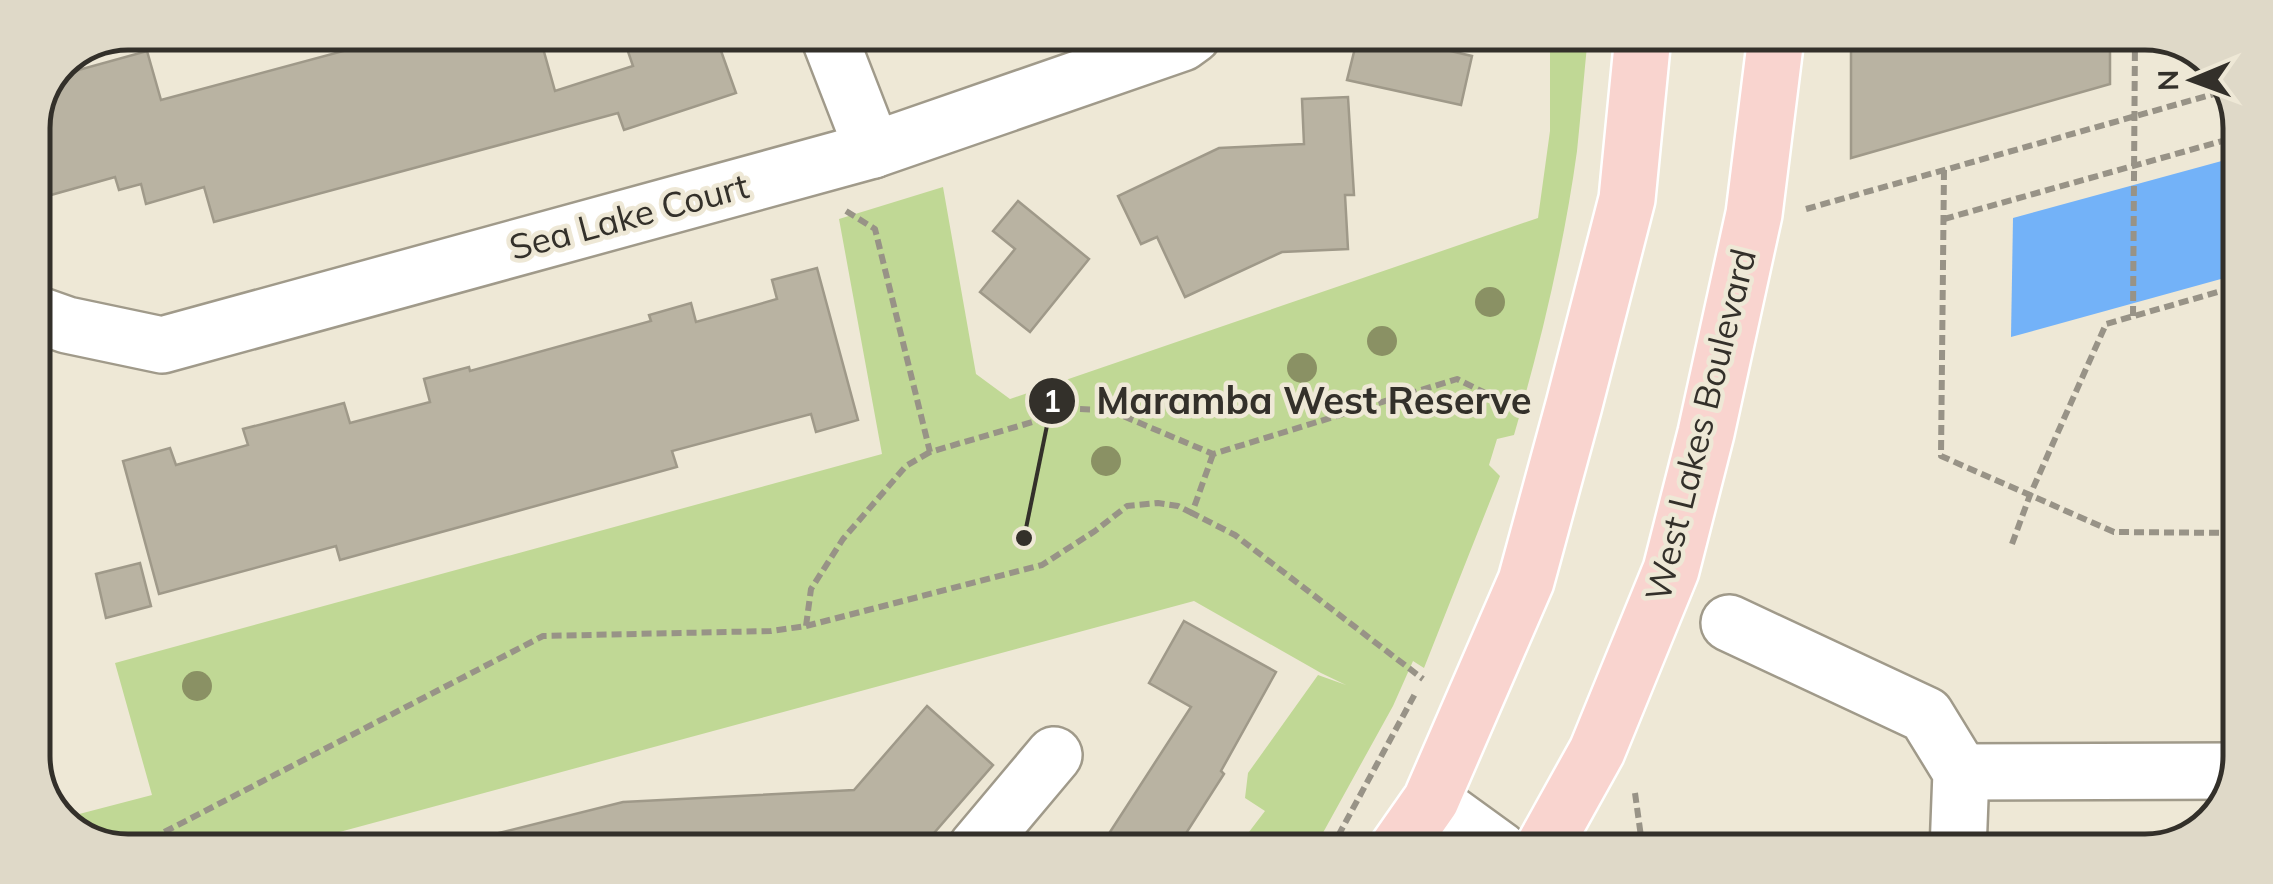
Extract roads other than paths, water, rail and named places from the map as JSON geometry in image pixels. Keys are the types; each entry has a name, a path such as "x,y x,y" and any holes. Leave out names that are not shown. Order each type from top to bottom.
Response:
{"main road":[{"path":"1407,834 1431,800 1526,581 1627,199 1643,50"},
{"name":"West Lakes Boulevard","path":"1551,834 1597,751 1671,570 1754,214 1774,50"}],"street":[{"path":"834,50 873,150"},
{"name":"Sea Lake Court","path":"50,319 162,346 873,150 1157,50"},
{"path":"1729,623 1926,715 1961,772 1959,834"},
{"path":"988,834 1054,755"},
{"path":"1961,772 2221,771"},
{"path":"1431,800 1478,834"}],"water":[{"path":"2223,161 2223,278 2011,337 2013,218"}],"place":[{"name":"Maramba West Reserve","path":"1024,538"}]}
